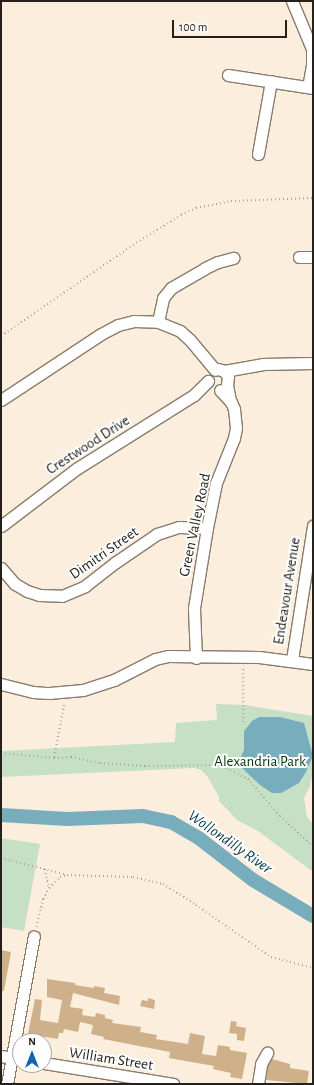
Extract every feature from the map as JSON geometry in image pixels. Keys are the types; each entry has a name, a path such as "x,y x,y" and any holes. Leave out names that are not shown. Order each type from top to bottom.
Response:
{"street":[{"path":"228,75 311,88 312,49 292,1"},
{"path":"258,154 270,81"},
{"path":"299,257 313,257"},
{"path":"158,322 164,298 172,288 205,268 218,262 233,258"},
{"name":"Green Valley Road","path":"1,400 118,325 134,321 158,322 180,332 190,340 218,380 231,402 235,417 234,438 216,484 194,608 196,658"},
{"name":"Crestwood Drive","path":"1,526 76,469 218,380 231,376 250,366 313,363"},
{"name":"Endeavour Avenue","path":"292,660 313,526"},
{"name":"Dimitri Street","path":"1,568 16,584 27,591 39,596 62,596 86,586 116,562 157,534 179,527 207,528"},
{"path":"1,684 33,692 67,692 94,687 114,680 155,658 168,656 196,658 259,657 292,660 313,664"},
{"path":"7,1084 34,936"},
{"path":"258,1084 261,1064 267,1053"},
{"name":"William Street","path":"52,1064 173,1084"}],"path":[{"path":"1,336 152,233 196,208 231,201 313,198"},
{"path":"240,666 243,666 243,722"},
{"path":"54,758 64,704"},
{"path":"1,753 54,758 71,757 100,763 145,766 213,765 227,768 248,779 280,816 313,846"},
{"path":"1,858 67,875 133,877 162,884 196,905 271,957 313,968"},
{"path":"45,869 49,888"},
{"path":"34,936 44,899 49,888 60,877 67,875"}],"green space":[{"name":"Alexandria Park","path":"216,704 245,705 313,716 313,772 310,786 304,798 307,817 313,824 313,872 258,831 237,820 219,801 219,797 207,776 201,770 194,768 1,777 1,751 175,742 176,723 217,720"},
{"path":"1,838 40,844 24,931 1,927"}],"water":[{"path":"259,717 280,717 304,723 313,756 299,783 281,793 272,793 260,785 242,768 239,761 244,750 244,731 252,721"}],"building":[{"path":"1,950 11,952 4,991 1,991"},
{"path":"47,979 75,983 75,985 94,988 94,986 105,988 104,993 120,996 119,1005 73,993 70,1007 83,1009 82,1015 95,1017 96,1013 105,1015 105,1018 113,1020 112,1023 141,1027 140,1032 157,1035 156,1039 188,1044 190,1033 205,1036 202,1054 216,1056 218,1045 230,1047 230,1050 247,1053 242,1079 230,1077 231,1073 213,1069 214,1066 169,1058 170,1052 103,1039 104,1037 91,1034 93,1025 80,1022 78,1032 64,1029 63,1033 59,1033 58,1039 52,1038 52,1033 28,1033 35,999 42,1000 40,1020 58,1023 62,1000 47,997"},
{"path":"148,998 155,1000 154,1009 140,1006 142,1000 148,1001"},
{"path":"231,1021 237,1022 236,1026 246,1028 244,1041 237,1040 237,1034 229,1033"},
{"path":"272,1059 290,1064 290,1068 309,1071 307,1084 266,1080 268,1066"}],"waterway":[{"name":"Wollondilly River","path":"1,815 67,819 143,816 171,822 200,839 253,880 313,916"}]}
